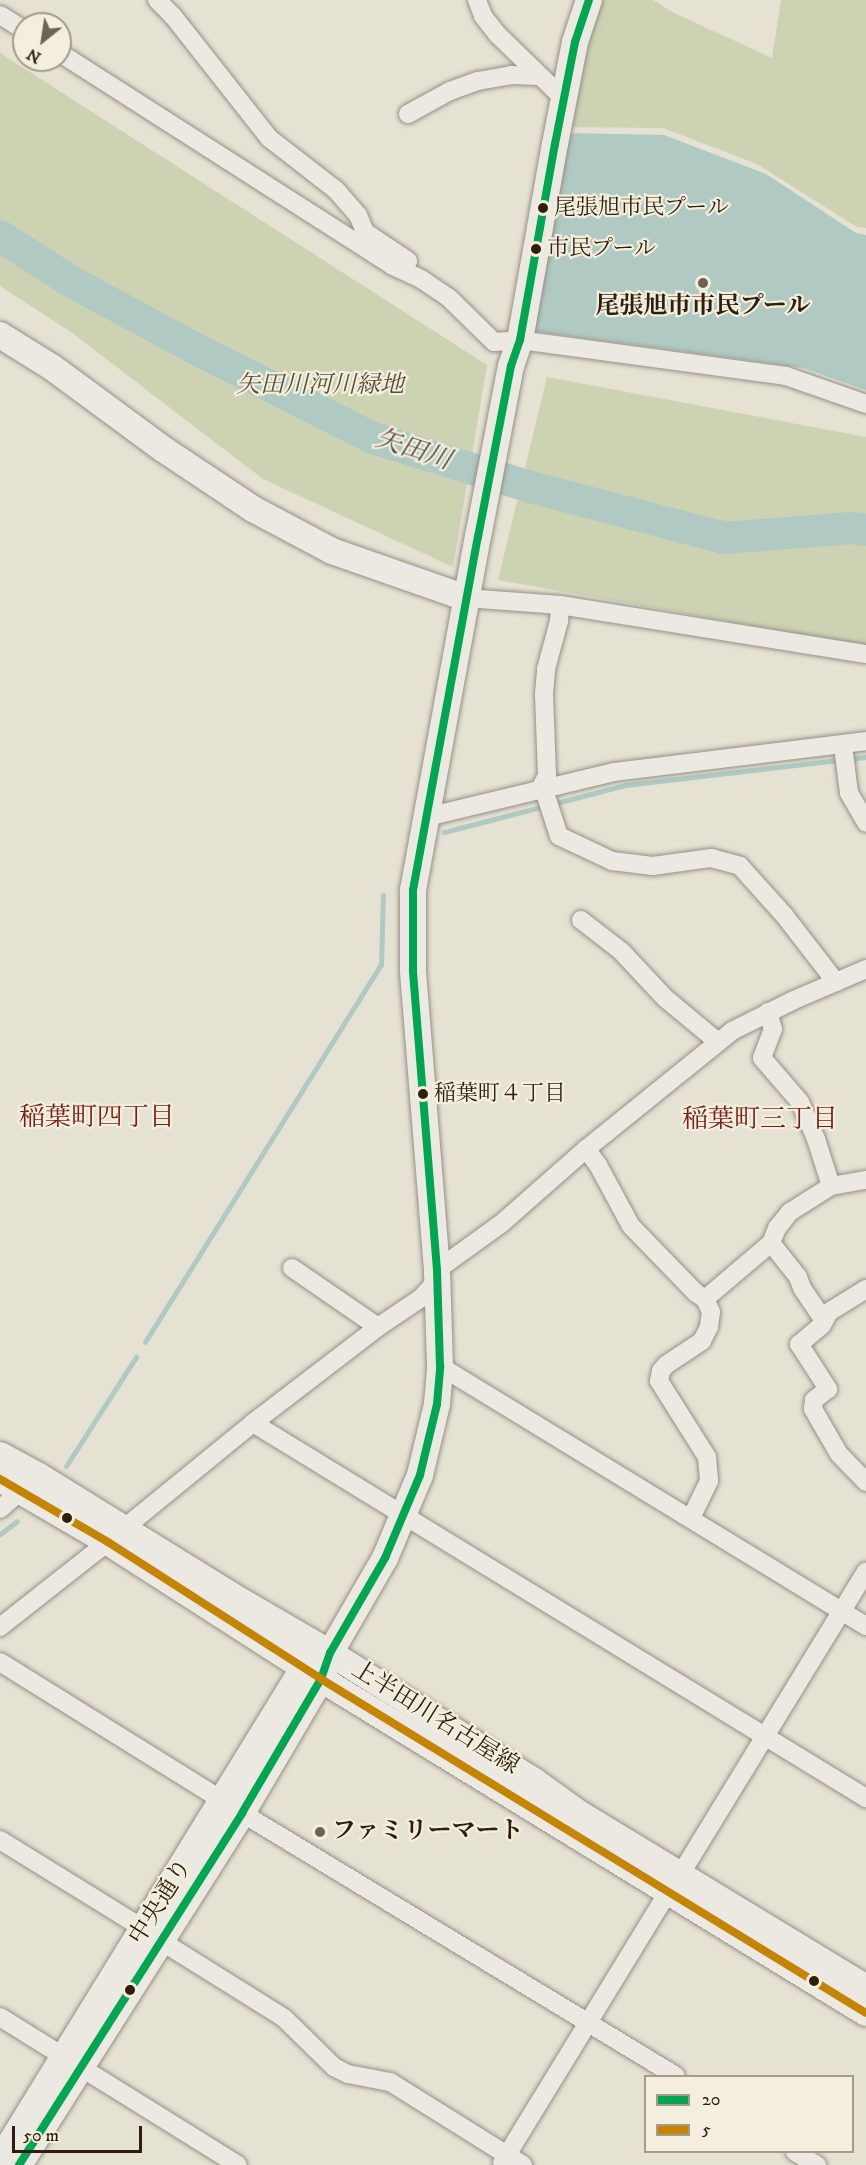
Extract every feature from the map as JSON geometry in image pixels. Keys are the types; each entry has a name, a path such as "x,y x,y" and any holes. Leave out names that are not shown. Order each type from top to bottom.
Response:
{"street":[{"path":"157,0 173,16 269,138 336,190 358,215 365,232 414,266 421,279"},
{"path":"477,0 483,16 498,35 564,99"},
{"name":"中央通り","path":"0,2160 73,2062 233,1807 313,1673 330,1653 385,1558 420,1475 436,1404 440,1366 437,1275 413,970 413,890 468,590 511,366 520,340 575,42 589,0"},
{"path":"72,61 391,265 421,279 448,297 494,342 520,340 786,376 866,404"},
{"path":"408,114 450,91 478,81 511,75 538,76"},
{"path":"0,335 53,368 164,449 263,515 332,551 468,590 866,654"},
{"path":"560,605 559,621 546,669 544,694 547,776 545,796 559,836 612,861 653,866 711,858 740,866 784,915 836,982"},
{"path":"428,817 545,796 614,772 844,756 866,741"},
{"path":"844,756 849,793 866,823"},
{"path":"580,920 621,951 665,998 718,1042"},
{"path":"0,1627 253,1423 378,1327 421,1298 437,1275 502,1223 586,1149 732,1031 768,1012 866,969"},
{"path":"768,1012 772,1029 762,1058 800,1102 816,1139 831,1186"},
{"path":"586,1149 598,1165 631,1226 696,1293 705,1299 711,1312 702,1341 666,1365 661,1371 659,1381 707,1457 709,1481 691,1518"},
{"path":"705,1299 771,1243 777,1228 790,1212 831,1186 866,1180"},
{"path":"771,1243 798,1277 802,1288 823,1319"},
{"path":"292,1268 378,1327"},
{"path":"866,1289 829,1312 823,1319 822,1325 799,1344 828,1389 814,1400 813,1409 839,1454 866,1482"},
{"path":"440,1366 866,1626"},
{"path":"253,1423 866,1798"},
{"name":"上半田川名古屋線","path":"0,1455 39,1476 116,1535 313,1673 674,1883 866,1988"},
{"path":"0,1509 11,1484"},
{"name":"上半田川名古屋線","path":"11,1484 116,1535 330,1653 866,2013"},
{"path":"504,2160 866,1571"},
{"path":"0,1662 233,1807 674,2075"},
{"path":"0,1840 284,2019 334,2067 348,2074 390,2082 504,2160 523,2165"},
{"path":"0,2017 238,2165"},
{"name":"中央通り","path":"19,2165 73,2062"},
{"path":"798,2153 817,2165"}],"green space":[{"path":"600,0 653,0 674,13 772,58 781,0 866,0 866,228 857,227 757,164 663,128 568,127"},
{"name":"矢田川河川緑地","path":"0,53 12,61 12,72 30,72 487,365 453,567 263,479 71,332 0,286"},
{"path":"547,377 866,437 866,646 498,580"}],"water":[{"name":"尾張旭市市民プール","path":"567,133 664,135 766,174 856,233 866,235 866,390 804,368 532,331"}],"waterway":[{"name":"矢田川","path":"0,236 72,282 198,350 373,438 534,488 724,538 852,528 866,530"},
{"path":"444,832 626,785 866,757"},
{"path":"145,1342 381,965 383,895"},
{"path":"66,1466 136,1357"},
{"path":"0,1534 17,1521"}],"transit line":[{"name":"20","path":"19,2165 242,1813 321,1679 330,1653 385,1558 420,1475 437,1404 440,1366 437,1270 413,970 413,890 478,537 511,366 520,340 575,42 589,0"},
{"name":"5","path":"0,1479 108,1542 321,1679 866,2013"}],"place":[{"name":"尾張旭市民プール","path":"543,208"},
{"name":"市民プール","path":"536,249"},
{"name":"尾張旭市市民プール","path":"703,283"},
{"name":"稲葉町４丁目","path":"423,1094"},
{"name":"ファミリーマート","path":"320,1832"}],"district":[{"name":"稲葉町四丁目","path":"97,1118"},
{"name":"稲葉町三丁目","path":"760,1120"}]}
